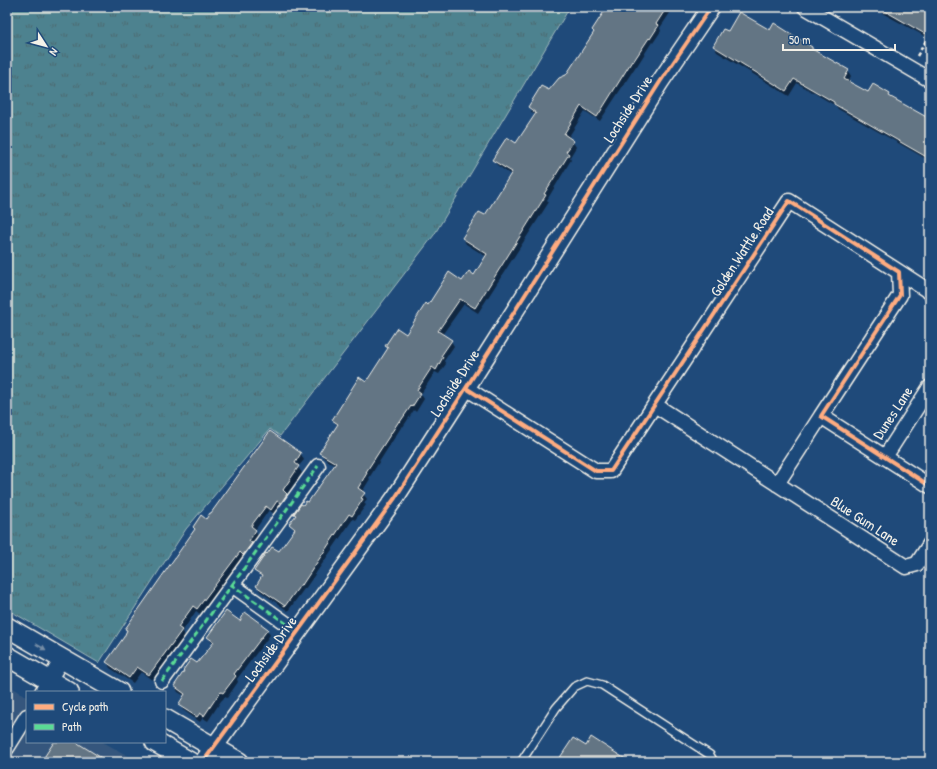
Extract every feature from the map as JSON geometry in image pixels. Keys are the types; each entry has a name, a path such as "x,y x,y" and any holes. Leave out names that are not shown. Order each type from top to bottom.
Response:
{"main road":[{"path":"7,627 117,691"},
{"path":"7,656 46,686 65,691"},
{"path":"166,720 209,755 239,762"},
{"path":"157,743 190,762"}],"street":[{"name":"Lochside Drive","path":"209,755 395,498 660,82 711,7"},
{"path":"805,7 930,80"},
{"name":"Golden Wattle Road","path":"466,388 596,471 611,471 789,201 900,272"},
{"path":"900,272 930,292"},
{"path":"777,484 900,295 900,272"},
{"name":"Dunes Lane","path":"885,457 930,387"},
{"name":"Blue Gum Lane","path":"655,405 906,567 917,564 930,544"},
{"path":"821,416 930,486"},
{"path":"162,681 318,466"},
{"name":"Lochside Drive","path":"232,585 298,632"},
{"path":"46,686 62,659"},
{"path":"7,748 26,718"}],"lane":[{"path":"521,762 556,708 574,687 587,681 602,685 710,755 714,762"}],"path":[{"path":"910,68 930,34"}],"shaded area":[{"path":"7,684 26,696 26,743 105,743 139,762 7,762"}],"green space":[{"path":"7,7 570,7 434,235 280,436 270,429 186,529 99,663 7,609"}],"building":[{"path":"607,7 667,7 656,24 659,25 633,62 632,61 597,117 581,106 564,134 574,141 566,152 569,154 544,194 546,195 475,308 460,299 438,331 452,340 441,356 443,357 436,370 432,367 417,390 421,393 412,407 411,406 400,422 399,421 366,472 367,473 358,488 365,493 361,498 363,499 352,516 349,514 302,585 301,584 285,606 256,586 262,576 254,571 272,547 279,551 295,529 289,524 296,515 294,514 301,504 303,505 306,501 308,502 336,463 319,453 338,424 332,420 359,377 366,382 388,348 385,346 397,328 406,334 426,303 428,305 449,272 462,281 469,271 474,275 487,254 462,238 479,212 485,215 512,172 492,160 507,137 516,143 536,113 528,107 541,86 549,90 559,78 566,75 594,32 592,30"},
{"path":"878,7 920,7 930,13 930,25 925,34"},
{"path":"739,12 770,30 774,23 812,47 812,49 849,70 844,79 868,92 873,84 890,94 889,96 930,119 930,159 834,104 834,102 794,79 786,91 713,46 723,29 728,31"},
{"path":"270,431 301,453 295,463 299,466 283,490 287,494 281,503 277,501 271,510 266,506 251,526 256,530 249,541 252,543 243,555 240,552 197,609 193,606 178,627 182,630 149,675 137,667 129,678 106,662 124,637 127,630 125,629 195,529 193,527 201,515 206,519 211,513"},
{"path":"226,611 240,621 245,612 268,629 234,674 236,676 223,693 221,692 218,695 204,716 200,713 197,717 178,705 185,694 174,686 191,659 197,663 214,642 207,637"},
{"path":"591,737 630,762 557,762 573,738 586,746"},
{"path":"53,743 78,743 108,762 41,762"}],"marked path":[{"path":"232,585 318,466"},
{"path":"162,681 232,585 298,632"}],"cycle path":[{"path":"203,762 395,498 660,82 711,7"},
{"path":"466,388 596,471 611,471 789,201 899,272 900,295 821,416 930,486"}]}
